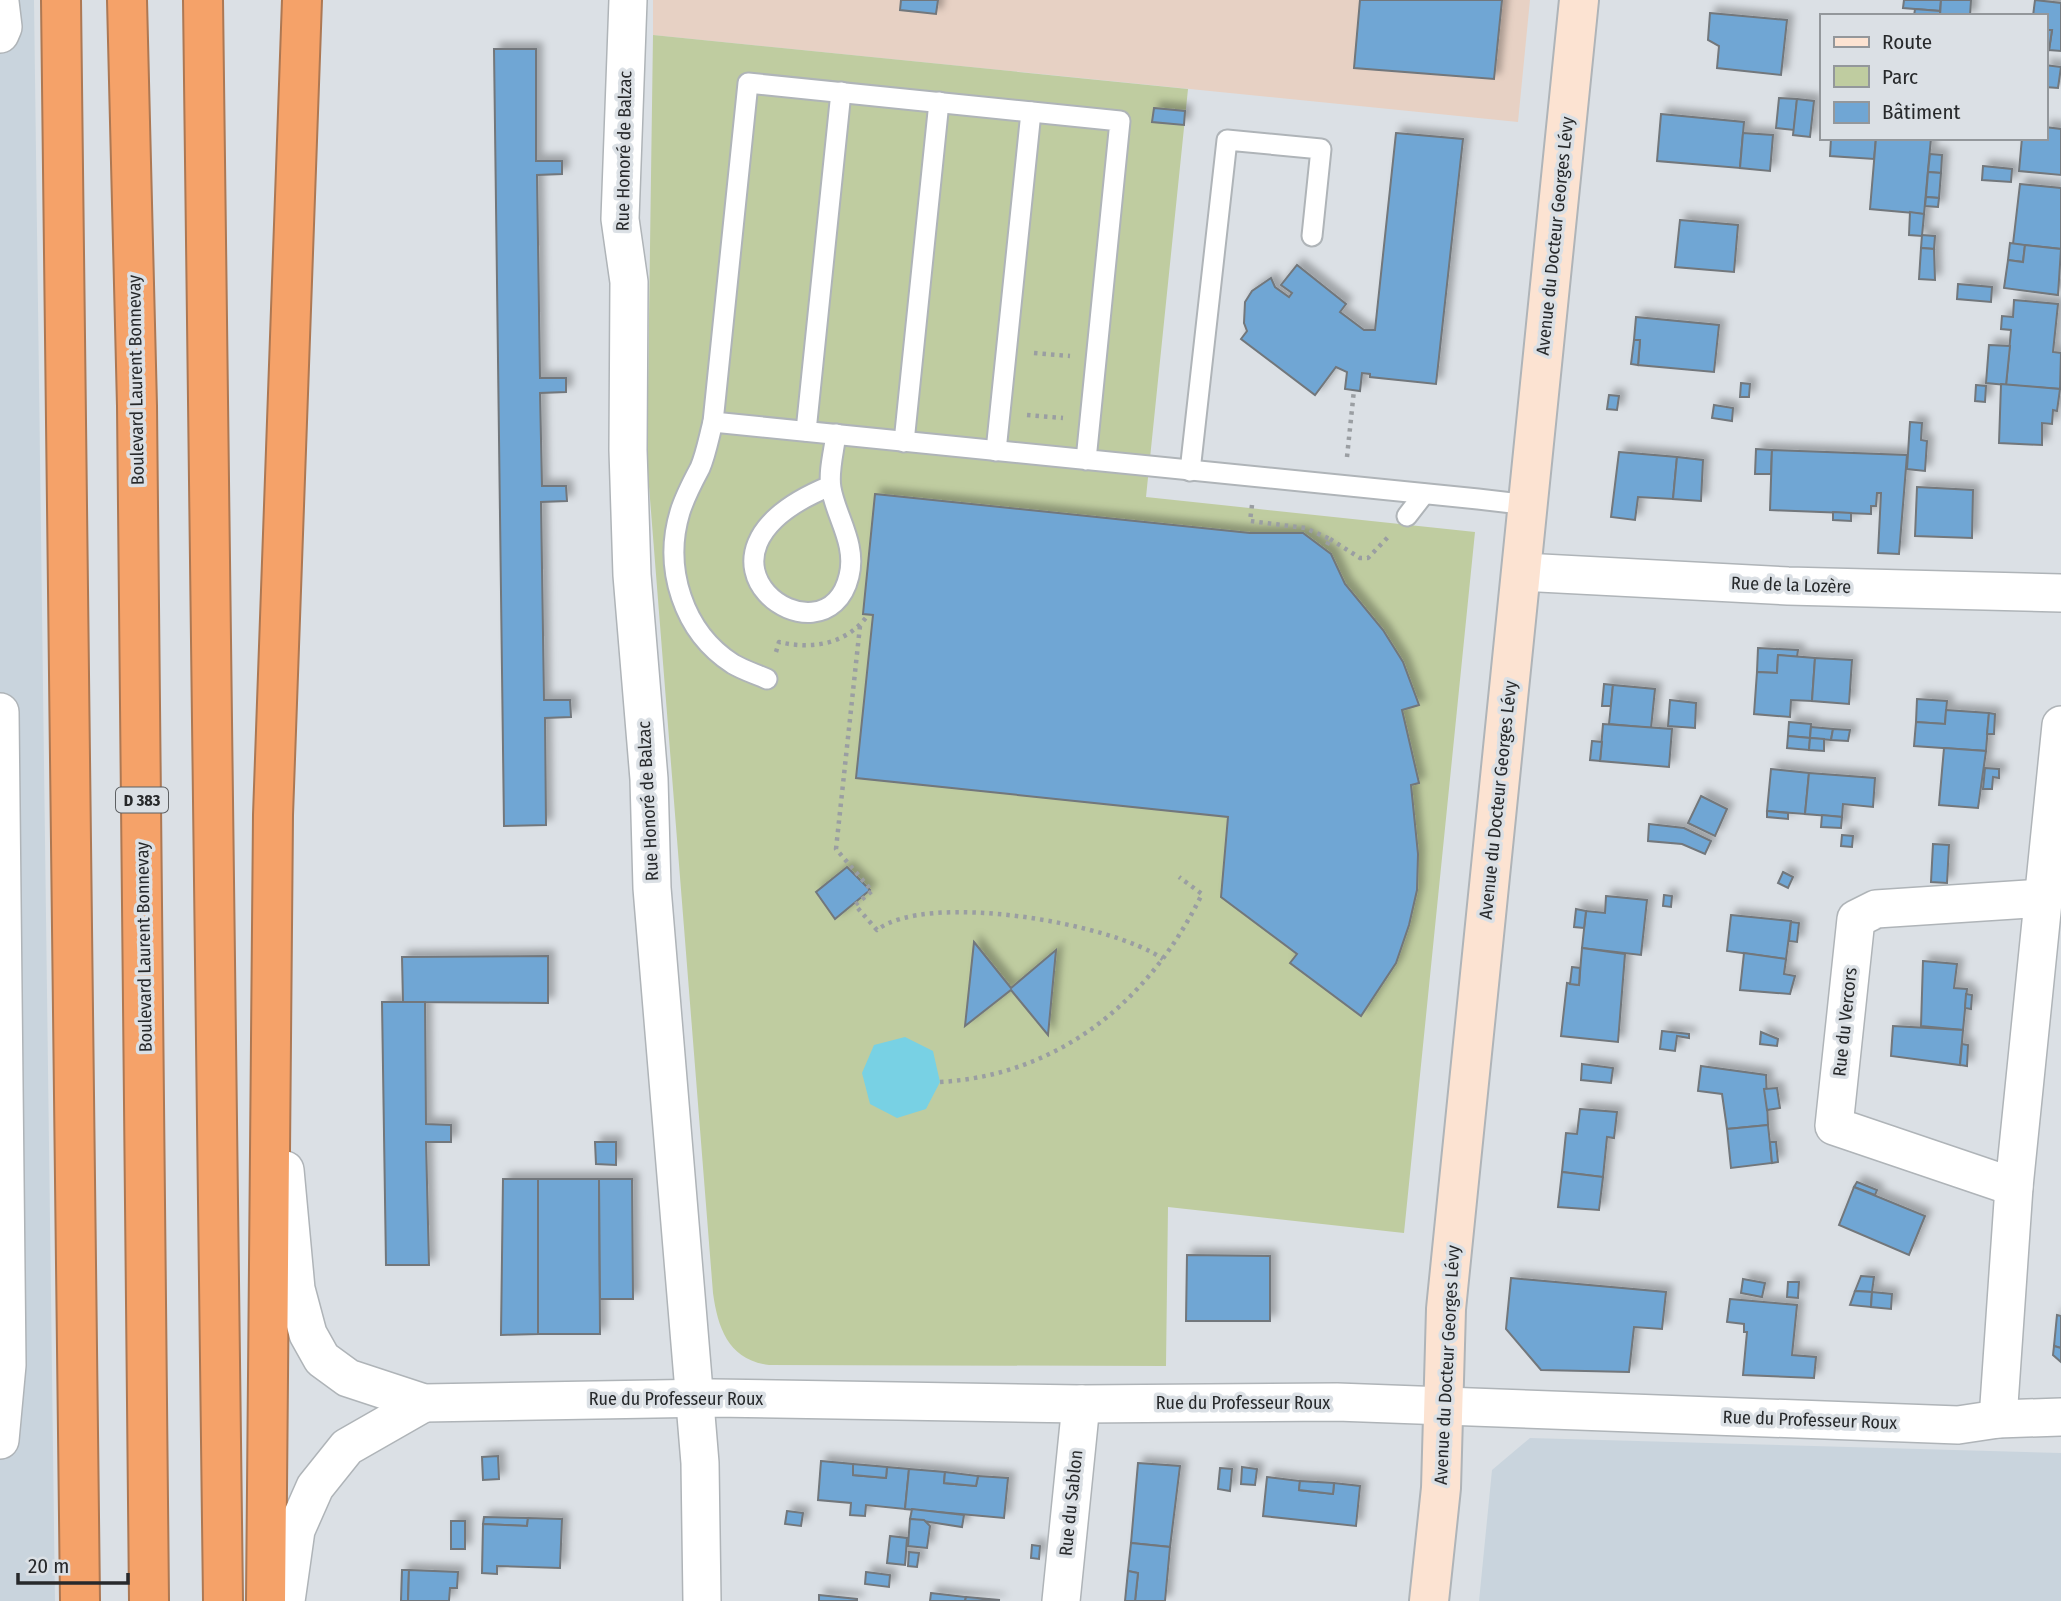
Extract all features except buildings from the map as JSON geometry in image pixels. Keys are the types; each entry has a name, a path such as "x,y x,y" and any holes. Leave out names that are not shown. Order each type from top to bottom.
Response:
{"highway":[{"path":"61,0 80,1601"},
{"name":"Boulevard Laurent Bonnevay","path":"127,0 137,406 149,1601"},
{"path":"203,0 223,1601"},
{"path":"265,1601 273,802 302,0"}],"street":[{"name":"Rue Honoré de Balzac","path":"628,0 620,219 629,282 628,450 632,575 649,779 652,888 700,1463 702,1601"},
{"name":"Avenue du Docteur Georges Lévy","path":"1429,1601 1441,1488 1446,1309 1579,0"},
{"path":"0,2 3,27 0,34"},
{"name":"Rue de la Lozère","path":"1522,572 1788,586 2061,593"},
{"path":"0,712 7,1366 0,1440"},
{"path":"1998,1419 2014,1187 2061,725"},
{"name":"Rue du Vercors","path":"2014,1187 1834,1126 1854,933 1856,919 1875,909 2044,898"},
{"name":"Rue du Professeur Roux","path":"272,963 290,1242 296,1289 308,1334 322,1359 348,1378 424,1403 694,1398 1081,1404 1337,1402 1958,1424 1998,1419 2061,1417"},
{"name":"Rue du Professeur Roux","path":"286,1601 296,1530 315,1487 347,1447 424,1403"},
{"name":"Rue du Sablon","path":"1061,1601 1081,1404"}],"lane":[{"path":"767,679 734,664 697,631 675,579 674,544 679,515 687,489 701,466 713,422 748,83 1120,121 1086,460"},
{"path":"806,431 841,92"},
{"path":"904,442 939,102"},
{"path":"996,451 1031,112"},
{"path":"1190,471 1227,140 1321,149 1312,236"},
{"path":"713,422 1529,505"},
{"path":"830,486 811,494 785,512 763,532 754,553 753,575 763,593 778,604 795,611 813,612 832,605 846,587 850,572 850,546 830,486 836,435"},
{"path":"1407,516 1424,494"}],"path":[{"path":"1346,468 1354,390"},
{"path":"1252,501 1250,521 1305,528 1360,558 1368,558 1407,516"},
{"path":"1325,549 1331,540"},
{"path":"767,679 779,642 818,645 832,642 860,626 868,615"},
{"path":"860,626 836,849 872,891 855,905 877,930 890,920 926,915 1017,915 1049,919 1128,940 1163,959"},
{"path":"940,1082 974,1080 1009,1071 1056,1050 1114,1014 1163,959 1188,923 1202,894 1179,877"}],"shaded area":[{"path":"0,0 34,0 55,1601 0,1601"},
{"path":"653,0 1530,0 1518,122 653,35"},
{"path":"1530,1438 2061,1453 2061,1601 1479,1601 1492,1470"}],"green space":[{"path":"653,35 1188,89 1146,497 1475,532 1404,1233 1168,1207 1166,1366 769,1365 744,1357 735,1350 722,1330 713,1293 647,461"}],"water":[{"path":"905,1037 933,1051 940,1082 926,1109 897,1118 870,1104 862,1073 874,1045"}]}
